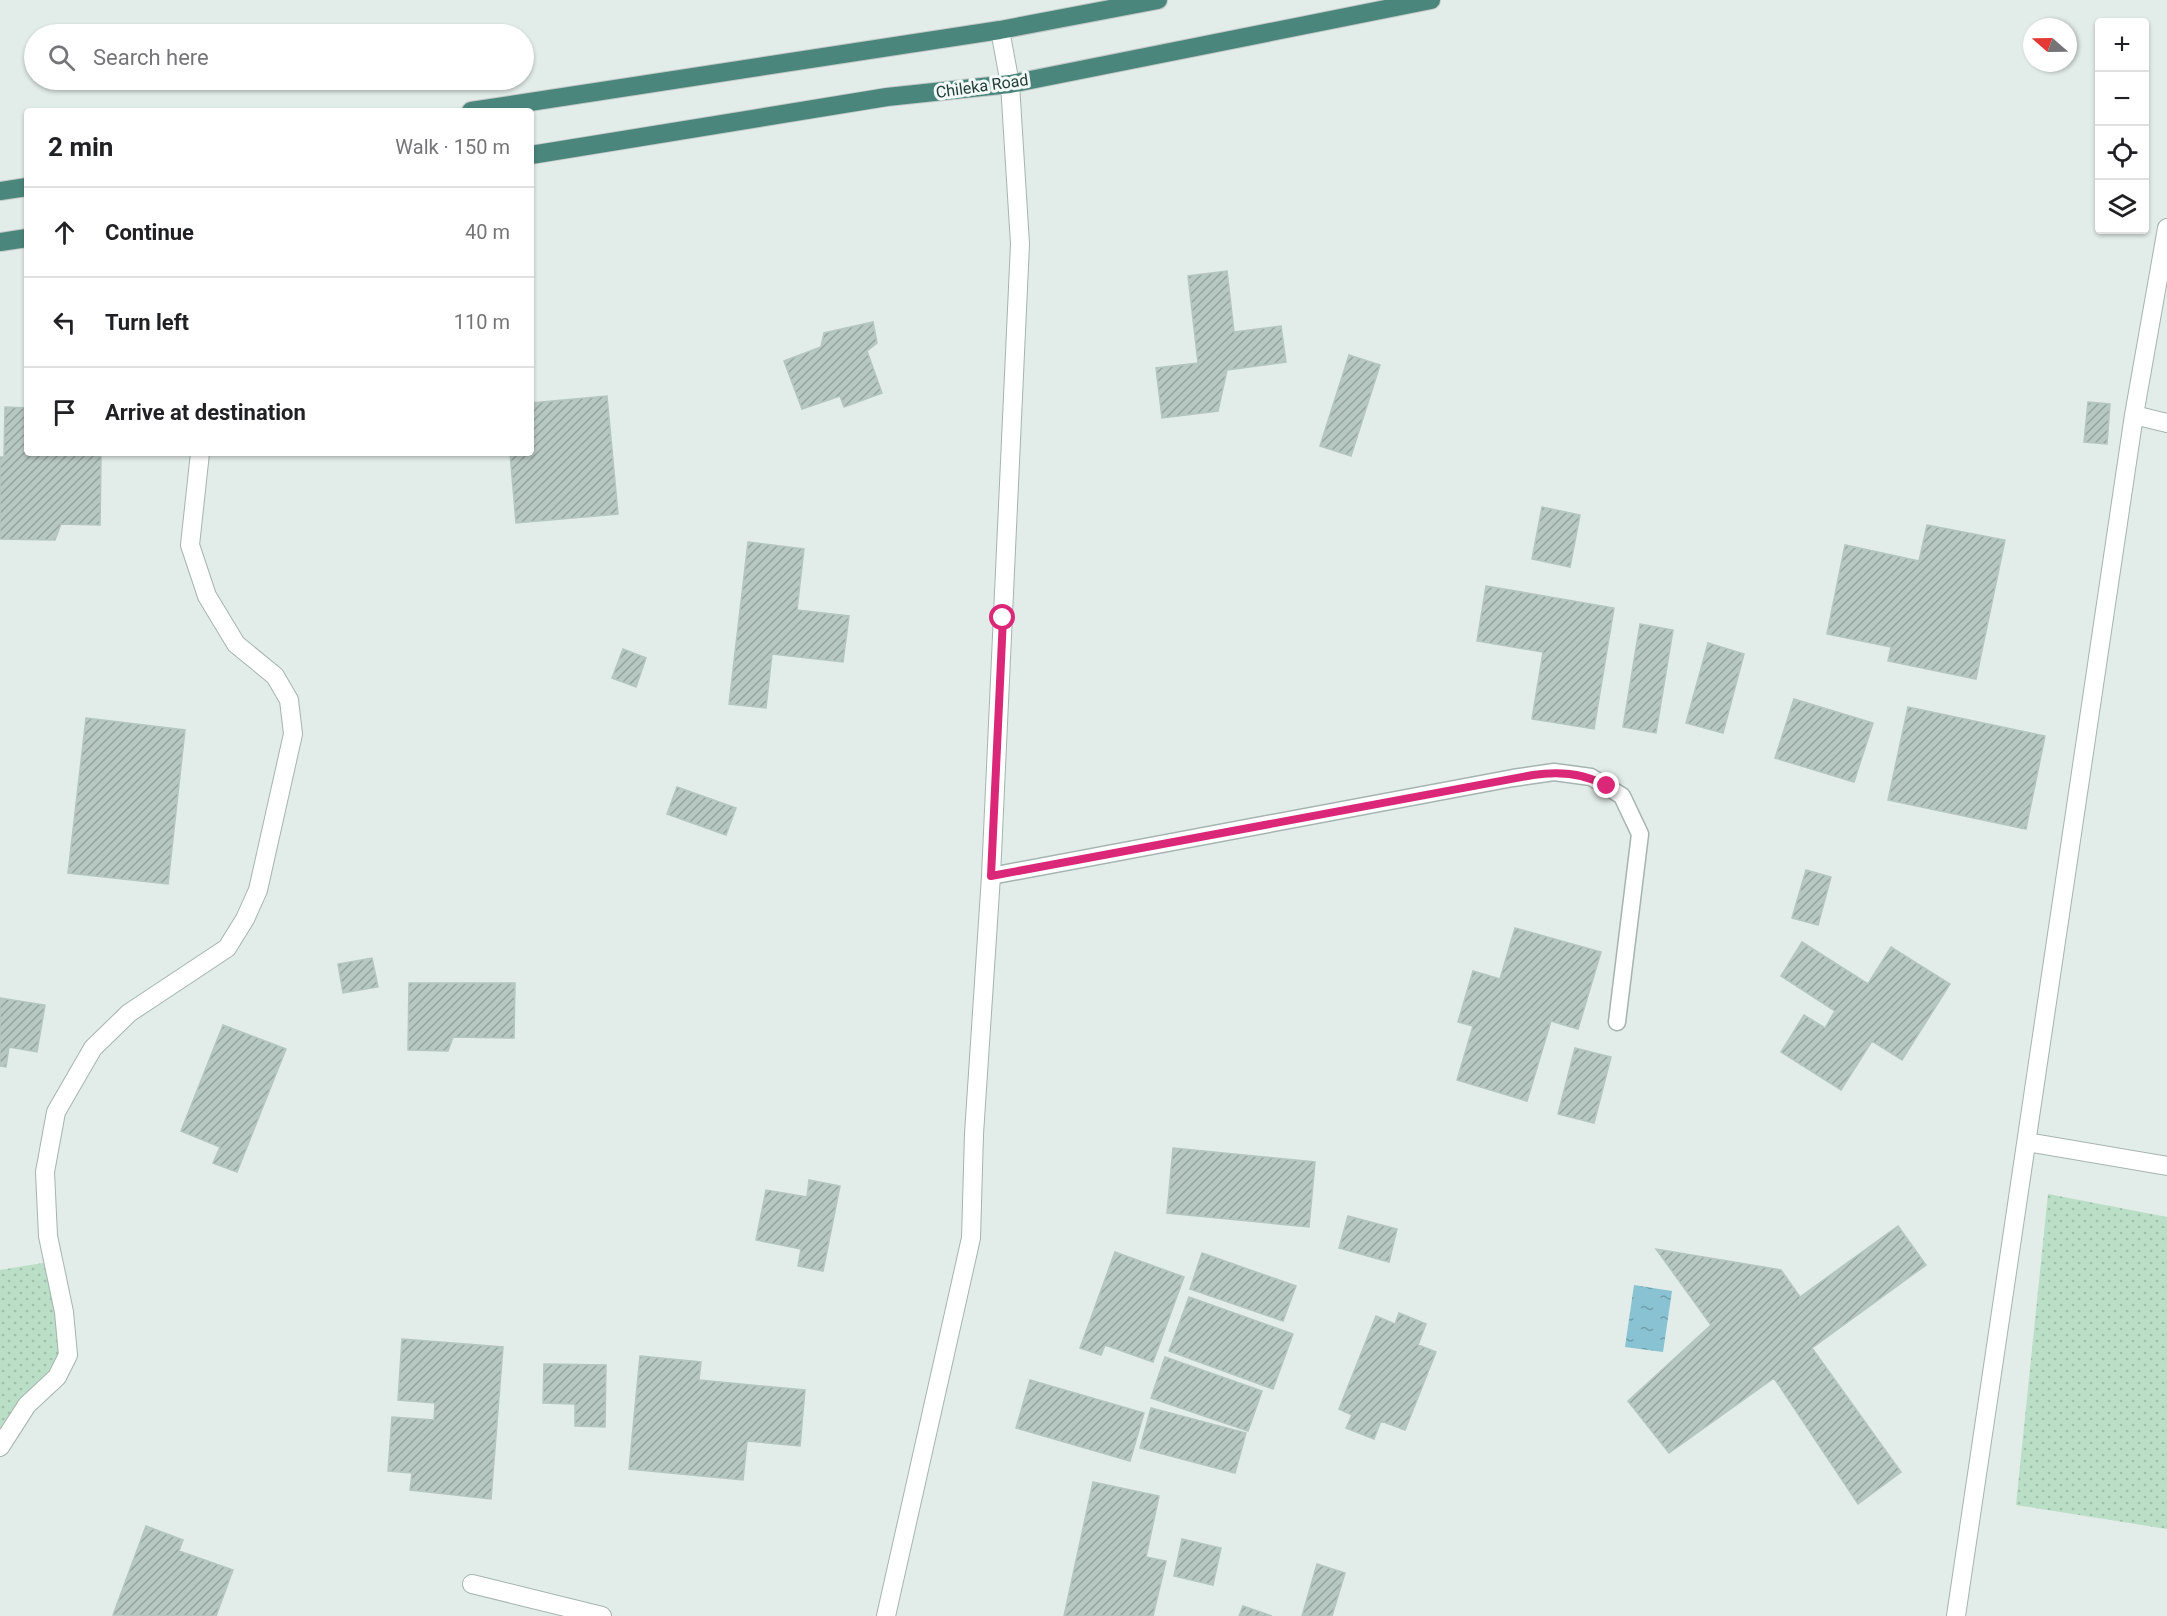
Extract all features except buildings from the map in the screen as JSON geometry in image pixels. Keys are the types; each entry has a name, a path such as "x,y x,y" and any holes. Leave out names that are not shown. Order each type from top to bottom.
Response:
{"highway":[{"path":"491,108 1000,30 1158,0"},
{"name":"Chileka Road","path":"534,155 888,98 1010,84 1431,0"},
{"path":"0,191 24,187"},
{"path":"0,242 24,238"}],"street":[{"path":"886,1616 970,1238 974,1134 991,876 1020,244 1010,84 1000,30"},
{"path":"1956,1616 2134,415 2167,228"},
{"path":"2134,415 2167,423"},
{"path":"0,1447 27,1405 57,1377 68,1355 64,1312 48,1236 45,1172 56,1112 93,1048 129,1013 226,948 245,920 258,890 293,734 289,700 275,676 236,644 207,596 190,544 201,456"},
{"path":"2028,1142 2167,1166"},
{"path":"472,1584 602,1616"}],"lane":[{"path":"991,876 1513,778 1554,772 1591,777 1622,796 1640,834 1617,1022"}],"green space":[{"path":"2048,1194 2167,1217 2167,1529 2016,1505"},
{"path":"49,1262 62,1360 0,1432 0,1270"}],"water":[{"path":"1634,1285 1672,1291 1663,1352 1625,1347"}],"route":[{"path":"1003,618 991,876 1533,775 1554,772 1591,777 1607,786"}]}
